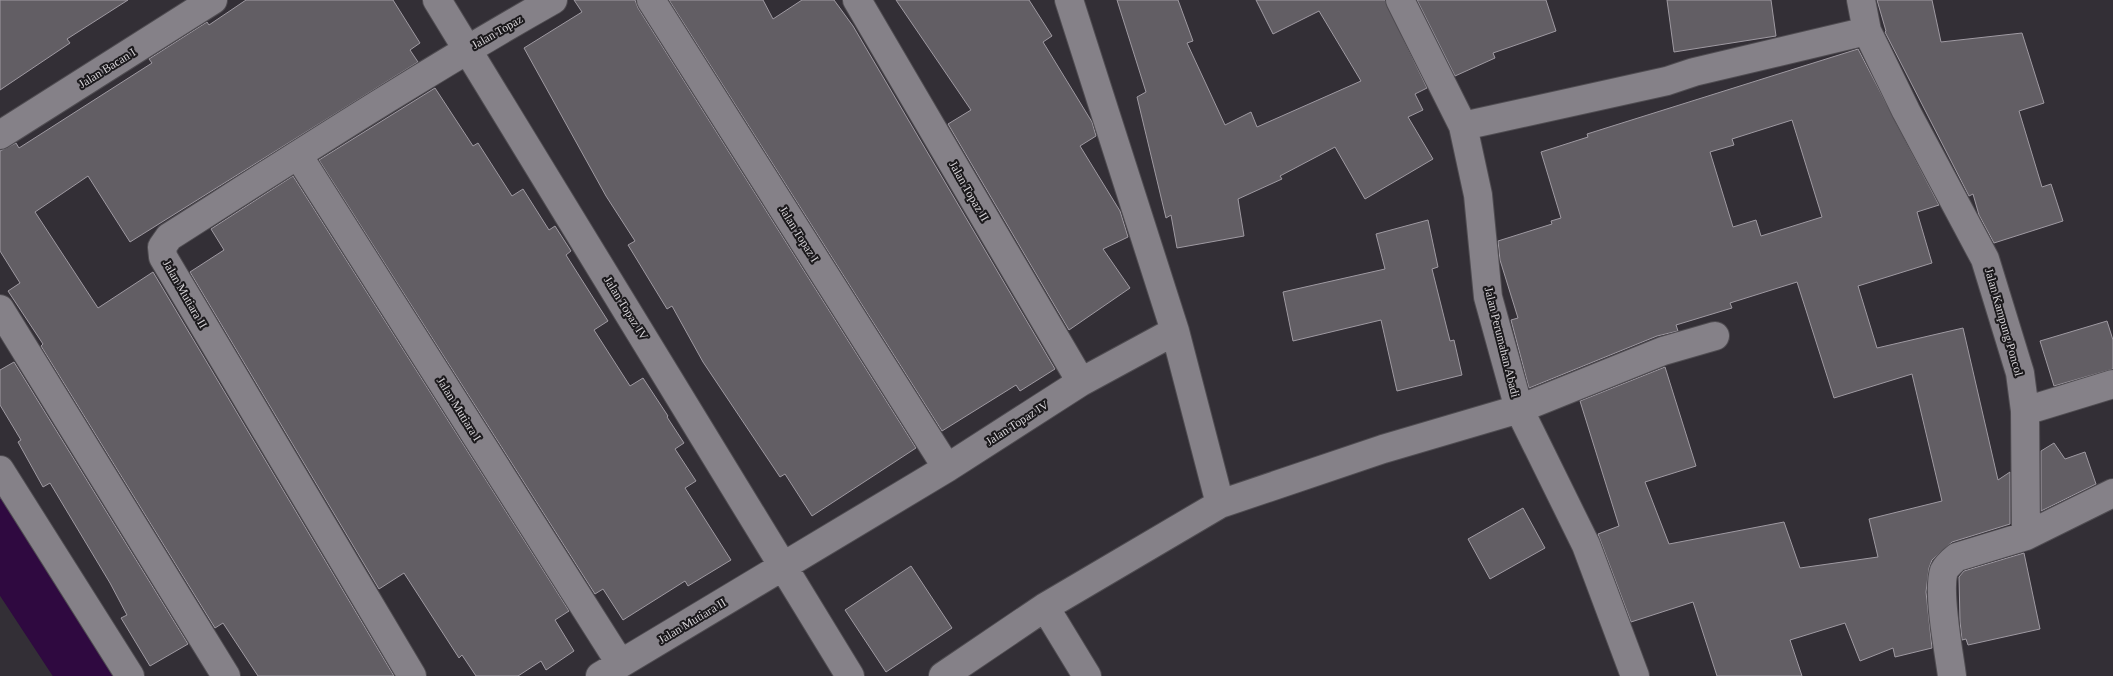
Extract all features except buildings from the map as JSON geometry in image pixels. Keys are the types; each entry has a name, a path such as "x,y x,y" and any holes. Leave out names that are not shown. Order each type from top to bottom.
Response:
{"street":[{"name":"Jalan Bacan I","path":"0,136 214,0"},
{"path":"437,0 467,49"},
{"name":"Jalan Topaz","path":"467,49 553,0"},
{"name":"Jalan Topaz I","path":"651,0 947,468"},
{"name":"Jalan Topaz II","path":"857,0 1081,382"},
{"path":"1069,0 1174,331 1220,504"},
{"name":"Jalan Perumahan Abadi","path":"1400,0 1463,126 1478,195 1488,297 1519,409 1586,545 1635,676"},
{"name":"Jalan Kampung Poncol","path":"1861,0 1867,31 1906,111 1985,259 2020,373 2025,411 2026,536"},
{"path":"1463,126 1668,81 1694,72 1867,31"},
{"name":"Jalan Mutiara II","path":"412,676 163,257 162,247 169,237 467,49"},
{"name":"Jalan Topaz IV","path":"467,49 850,676"},
{"name":"Jalan Mutiara I","path":"298,155 610,670"},
{"path":"0,309 226,676"},
{"name":"Jalan Topaz IV","path":"784,566 947,468 1081,382 1174,331"},
{"path":"943,676 1045,608 1220,504 1383,449 1519,409 1663,351 1715,336"},
{"path":"2025,411 2113,384"},
{"path":"0,470 130,676"},
{"path":"1952,676 1942,585 1945,569 1957,557 2026,536 2113,494"},
{"name":"Jalan Mutiara II","path":"610,670 784,566"},
{"path":"1045,608 1087,676"}],"shaded area":[{"path":"0,470 130,676 94,676 0,533"}],"waterway":[{"path":"0,533 94,676"}]}
